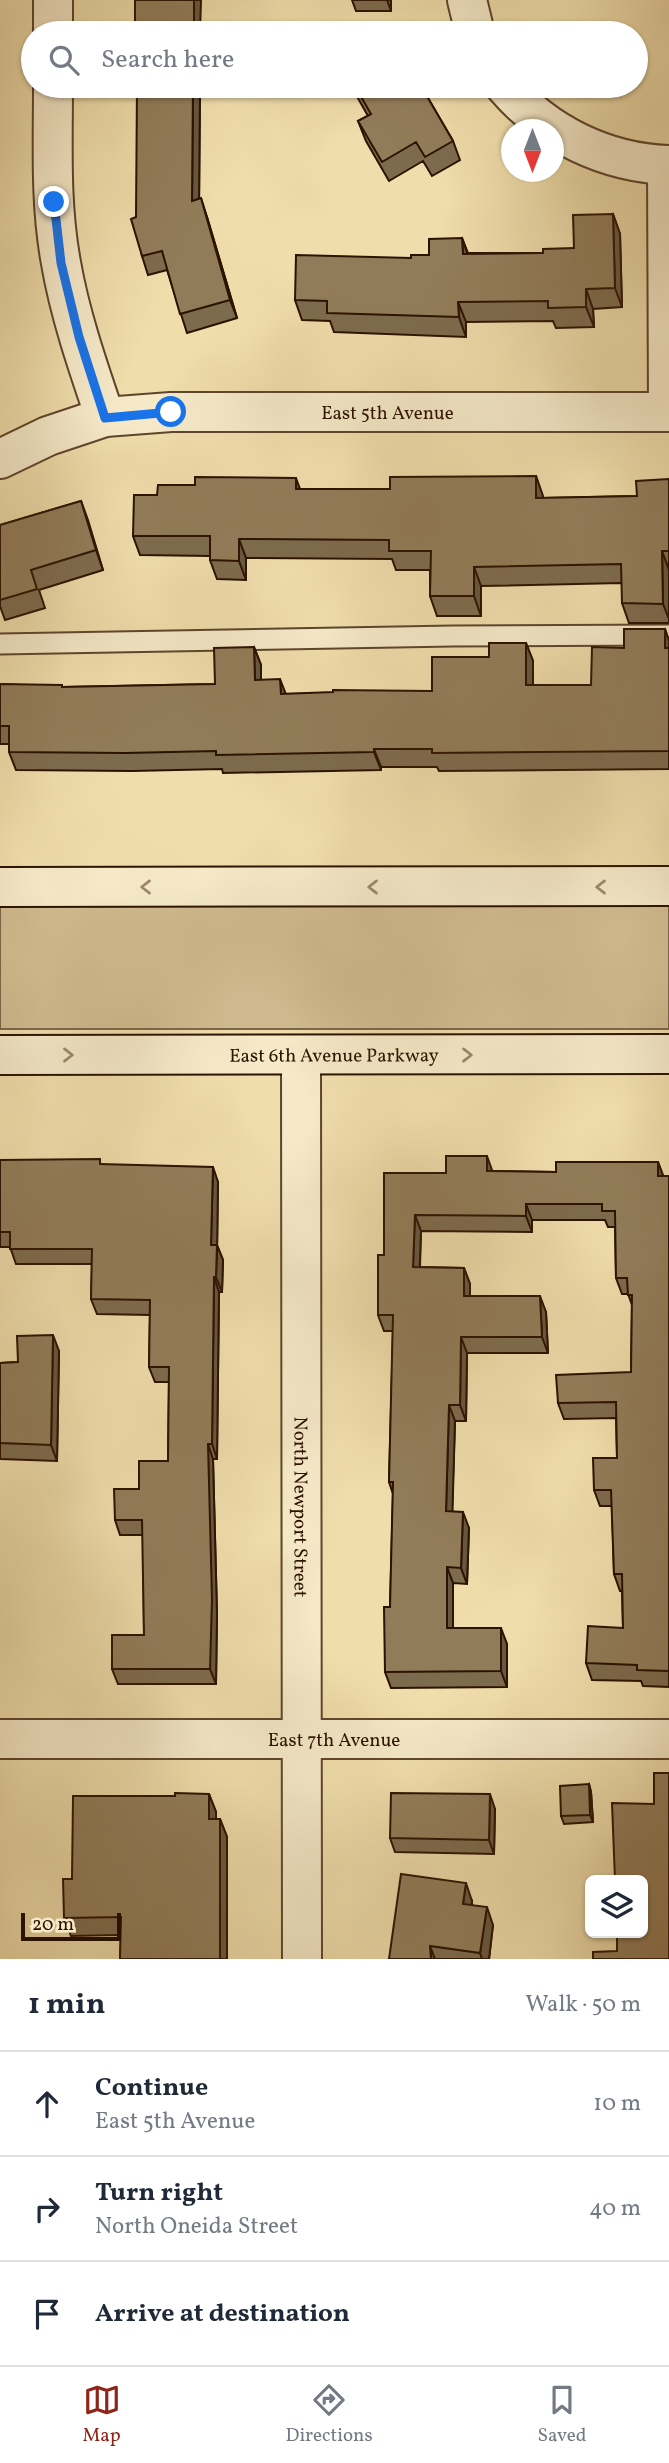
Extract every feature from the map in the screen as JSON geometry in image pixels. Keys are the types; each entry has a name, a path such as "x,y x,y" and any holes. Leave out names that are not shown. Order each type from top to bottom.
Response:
{"street":[{"path":"53,0 53,21"},
{"path":"467,0 472,21"},
{"path":"53,98 54,202 61,263 79,337 105,418"},
{"path":"517,98 538,118 566,137 594,151 626,160 668,165 669,412"},
{"name":"East 5th Avenue","path":"0,459 48,436 105,418 171,412 669,412"},
{"path":"0,887 669,886"},
{"name":"East 6th Avenue Parkway","path":"0,1055 669,1054"},
{"name":"North Newport Street","path":"301,1055 302,1959"},
{"name":"East 7th Avenue","path":"0,1739 669,1739"}],"lane":[{"path":"0,644 669,635"}],"shaded area":[{"path":"0,903 669,904 669,1029 0,1029"}],"building":[{"path":"135,0 194,0 194,21 135,21"},
{"path":"137,98 193,98 192,201 201,198 230,300 180,314 162,251 142,256 131,219 136,217"},
{"path":"362,98 428,98 453,141 425,157 416,142 382,162 358,121 371,114"},
{"path":"613,214 615,288 586,289 586,307 548,308 548,301 458,302 459,317 327,313 327,301 295,300 296,255 411,258 411,255 429,255 429,239 462,238 463,254 543,253 543,249 574,248 573,215"},
{"path":"536,476 536,498 637,496 636,481 669,479 669,551 662,551 663,604 622,603 621,564 474,567 474,596 430,596 431,551 389,551 389,540 239,539 239,561 210,560 210,536 133,536 134,495 157,495 158,485 195,485 195,477 296,478 296,489 390,489 390,477"},
{"path":"81,501 96,550 31,570 37,589 0,600 0,525"},
{"path":"624,629 665,629 665,648 669,648 669,751 432,753 432,749 374,749 374,752 216,755 216,751 9,752 9,726 0,726 0,684 62,687 215,684 214,648 254,647 255,680 280,679 281,694 333,690 432,691 432,657 489,657 489,643 526,643 526,685 591,685 592,647 624,648"},
{"path":"446,1156 487,1156 487,1171 556,1172 556,1162 658,1162 658,1176 669,1176 669,1671 637,1670 637,1665 586,1663 588,1626 623,1628 622,1574 614,1574 611,1490 594,1490 593,1458 617,1458 616,1402 558,1403 556,1375 631,1372 632,1295 628,1295 627,1278 616,1278 615,1211 602,1211 602,1204 526,1204 526,1216 415,1215 413,1267 464,1268 464,1296 540,1296 542,1337 461,1337 460,1405 449,1405 446,1511 463,1512 461,1568 447,1567 447,1628 501,1628 501,1671 385,1672 384,1607 390,1607 393,1482 389,1482 393,1315 378,1315 378,1255 384,1255 384,1173 446,1173"},
{"path":"100,1159 100,1164 213,1167 211,1245 217,1245 214,1277 212,1444 208,1444 212,1599 210,1669 112,1669 112,1635 144,1635 142,1520 115,1520 114,1489 139,1489 139,1461 168,1461 169,1367 149,1367 150,1300 91,1299 92,1249 10,1249 10,1232 0,1232 0,1160"},
{"path":"53,1335 51,1445 0,1443 0,1363 18,1362 17,1336"},
{"path":"654,1773 669,1773 669,1959 593,1959 593,1952 617,1951 617,1938 648,1938 648,1875 615,1875 612,1803 654,1804"},
{"path":"589,1784 590,1815 561,1816 560,1786"},
{"path":"175,1793 209,1794 209,1819 220,1819 220,1959 120,1959 121,1917 64,1918 63,1879 72,1879 73,1796 175,1796"},
{"path":"391,1793 490,1794 489,1840 390,1838"},
{"path":"401,1874 466,1883 463,1904 487,1907 480,1953 430,1946 431,1959 389,1959"}],"route":[{"path":"54,202 61,263 79,337 105,418 171,412"}]}
